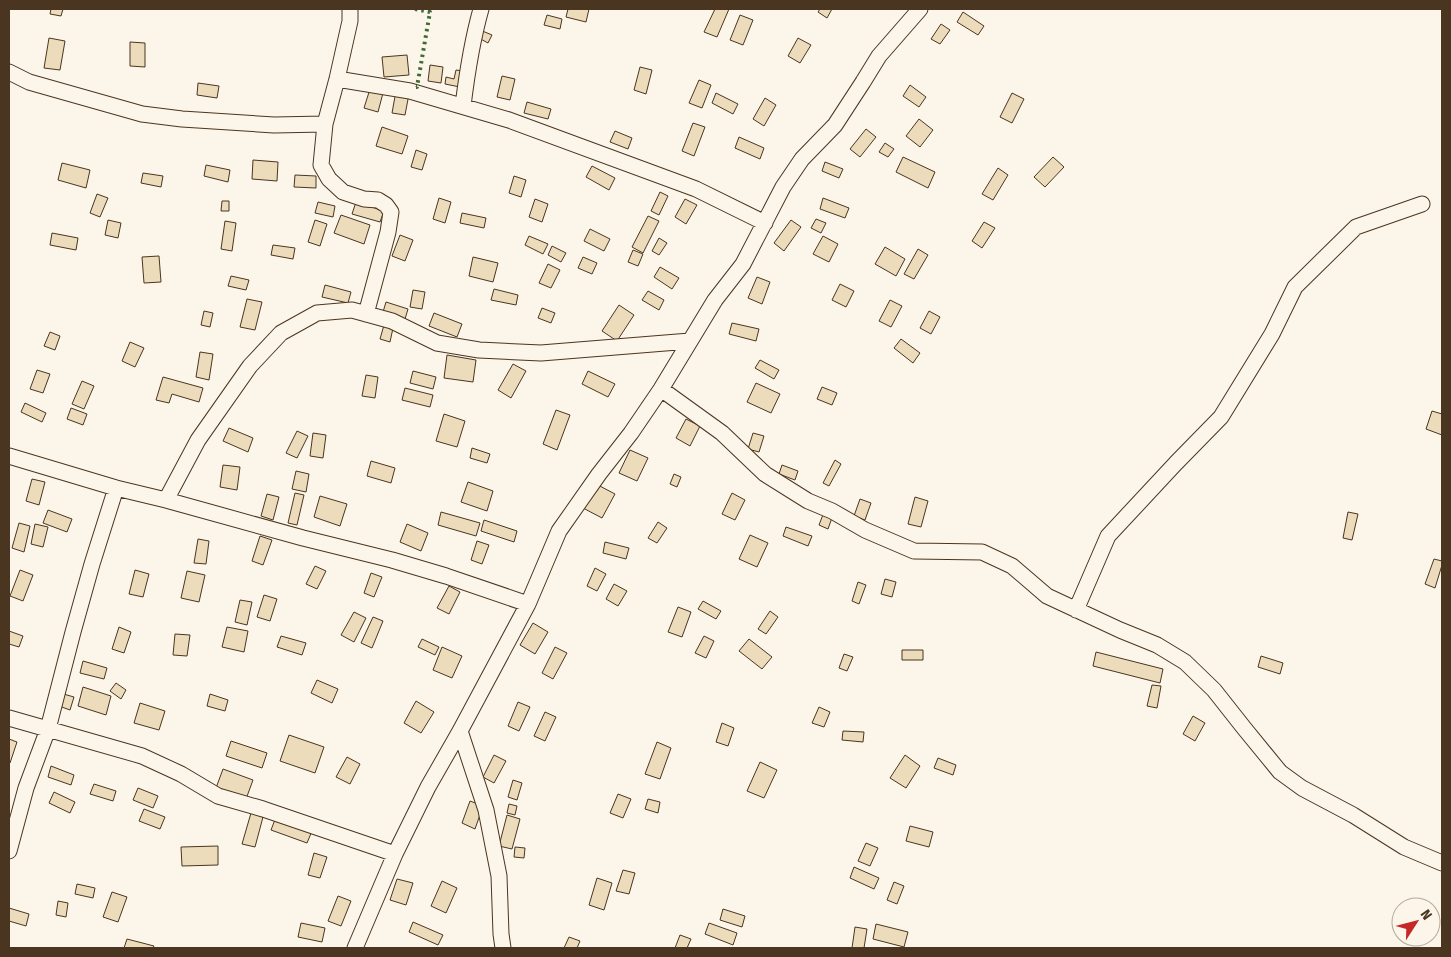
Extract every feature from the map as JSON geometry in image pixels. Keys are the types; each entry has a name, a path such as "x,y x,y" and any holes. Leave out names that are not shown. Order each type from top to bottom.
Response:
{"street":[{"path":"350,9 350,21 325,124 321,165 329,180 343,192 364,199 378,200 386,205 391,212 388,232 366,314"},
{"path":"464,106 470,55 481,9"},
{"path":"355,948 395,854 428,787 528,604 559,531 599,474 631,433 661,389 715,300 743,264 783,187 802,159 835,125 879,56 920,9"},
{"path":"9,72 29,82 142,114 182,119 274,125 325,124"},
{"path":"337,79 410,91 509,120 696,189 765,223"},
{"path":"1076,610 1108,536 1221,417 1272,334 1295,287 1356,226 1422,204"},
{"path":"166,500 198,440 250,366 281,333 317,314 352,310 392,322 437,343 479,350 541,353 690,341"},
{"path":"661,389 722,433 765,474 808,501 832,511 865,530 914,551 982,552 1012,566 1046,596 1157,645 1185,662 1214,690 1280,772 1302,788 1353,815 1404,847 1442,863"},
{"path":"9,456 116,488 392,560 528,604"},
{"path":"9,851 26,788 48,729 77,615 116,488"},
{"path":"9,718 142,756 181,774 218,796 263,809 395,854"},
{"path":"460,731 486,810 499,876 503,948"}],"building":[{"path":"51,9 63,9 61,16 50,14"},
{"path":"568,9 589,9 586,22 566,17"},
{"path":"715,9 729,9 717,37 704,32"},
{"path":"820,9 832,9 827,18 818,12"},
{"path":"963,12 984,26 978,35 957,22"},
{"path":"547,15 562,19 560,29 544,25"},
{"path":"740,15 753,20 743,45 730,40"},
{"path":"941,24 950,30 940,44 931,39"},
{"path":"480,30 492,35 488,43 477,37"},
{"path":"49,38 65,41 60,70 44,68"},
{"path":"798,38 811,45 800,63 788,56"},
{"path":"130,42 145,43 145,67 130,66"},
{"path":"407,55 409,75 384,77 382,57"},
{"path":"430,65 443,67 441,83 428,81"},
{"path":"640,67 652,70 646,94 634,90"},
{"path":"456,70 463,71 460,87 445,84 446,77 454,79"},
{"path":"502,76 515,79 510,100 497,97"},
{"path":"699,80 711,85 702,108 689,103"},
{"path":"198,83 219,86 217,98 197,95"},
{"path":"910,85 926,97 919,107 903,96"},
{"path":"370,89 383,93 378,112 364,108"},
{"path":"396,91 409,94 405,115 392,113"},
{"path":"716,93 738,104 733,114 712,103"},
{"path":"1012,93 1024,99 1012,123 1000,117"},
{"path":"765,98 776,105 764,126 753,119"},
{"path":"527,102 551,109 548,119 524,113"},
{"path":"919,119 933,130 920,147 906,136"},
{"path":"693,123 705,127 694,156 682,151"},
{"path":"382,127 408,136 402,154 376,146"},
{"path":"866,129 876,137 860,157 850,149"},
{"path":"615,131 632,138 628,149 610,142"},
{"path":"739,137 764,148 760,159 735,148"},
{"path":"885,143 894,149 888,157 879,152"},
{"path":"416,150 427,154 422,170 411,167"},
{"path":"903,157 935,172 928,188 896,172"},
{"path":"1053,157 1064,167 1045,187 1034,177"},
{"path":"253,160 278,162 277,181 252,179"},
{"path":"825,162 843,169 839,178 822,171"},
{"path":"62,163 90,170 86,188 58,180"},
{"path":"206,165 230,170 228,182 204,176"},
{"path":"592,166 615,178 609,190 586,177"},
{"path":"998,168 1008,175 993,200 982,194"},
{"path":"143,173 163,176 161,187 141,183"},
{"path":"295,175 316,176 316,188 294,187"},
{"path":"514,176 526,180 521,197 509,193"},
{"path":"660,192 668,196 659,215 651,211"},
{"path":"97,194 108,198 100,217 90,213"},
{"path":"439,198 451,202 445,223 433,219"},
{"path":"823,198 849,208 845,218 820,209"},
{"path":"535,199 548,204 542,222 529,217"},
{"path":"685,199 697,205 686,224 675,217"},
{"path":"222,201 229,201 229,211 221,211"},
{"path":"318,202 335,206 333,217 315,213"},
{"path":"356,202 384,211 380,222 352,214"},
{"path":"462,213 486,218 484,228 460,223"},
{"path":"341,215 370,225 364,244 334,233"},
{"path":"648,216 659,221 643,253 632,247"},
{"path":"816,219 826,223 821,233 811,228"},
{"path":"108,220 121,223 118,238 105,235"},
{"path":"315,220 327,224 320,246 308,242"},
{"path":"791,220 801,227 784,251 774,243"},
{"path":"225,221 236,223 232,251 221,249"},
{"path":"984,222 995,228 982,248 972,241"},
{"path":"590,229 610,239 604,251 584,241"},
{"path":"52,233 78,238 76,250 50,245"},
{"path":"400,235 413,240 405,261 392,256"},
{"path":"529,236 548,244 543,254 525,245"},
{"path":"823,236 838,244 829,262 813,254"},
{"path":"659,238 667,243 659,255 652,251"},
{"path":"273,245 295,248 293,259 271,255"},
{"path":"552,246 566,253 561,262 548,255"},
{"path":"885,247 905,259 896,276 875,264"},
{"path":"918,249 928,255 914,279 904,274"},
{"path":"633,250 643,254 638,266 628,262"},
{"path":"159,256 161,282 144,283 142,257"},
{"path":"473,257 498,263 493,282 469,276"},
{"path":"583,257 597,263 592,274 578,268"},
{"path":"548,264 560,270 551,288 539,283"},
{"path":"660,267 679,278 672,289 654,277"},
{"path":"231,276 249,280 246,290 228,286"},
{"path":"757,277 770,282 762,304 748,298"},
{"path":"840,284 854,291 846,307 832,300"},
{"path":"325,285 351,292 348,303 322,297"},
{"path":"494,289 518,295 516,305 491,300"},
{"path":"413,290 425,292 422,309 410,307"},
{"path":"648,291 664,300 659,310 642,300"},
{"path":"247,299 262,302 255,330 240,327"},
{"path":"890,300 902,306 891,327 879,321"},
{"path":"386,302 408,309 405,319 383,312"},
{"path":"619,305 634,315 617,341 602,331"},
{"path":"542,308 555,313 551,323 538,318"},
{"path":"204,311 213,313 210,327 201,325"},
{"path":"929,311 940,317 931,334 920,328"},
{"path":"434,313 462,324 457,337 429,326"},
{"path":"732,323 759,329 756,341 729,334"},
{"path":"384,325 393,328 390,342 380,339"},
{"path":"50,332 60,336 55,350 44,346"},
{"path":"901,339 920,353 913,363 894,348"},
{"path":"130,342 144,348 135,367 122,361"},
{"path":"200,352 213,354 209,380 196,377"},
{"path":"447,355 476,360 473,382 444,378"},
{"path":"760,360 779,370 774,379 755,368"},
{"path":"513,364 526,371 511,398 498,390"},
{"path":"37,370 50,374 43,393 30,389"},
{"path":"413,371 436,377 433,389 410,383"},
{"path":"588,371 615,384 608,397 582,384"},
{"path":"366,375 378,377 375,398 362,396"},
{"path":"163,377 203,388 199,402 172,394 169,403 156,400"},
{"path":"82,381 94,386 84,409 72,404"},
{"path":"756,383 780,394 771,413 747,402"},
{"path":"822,387 837,393 832,405 817,399"},
{"path":"405,388 433,395 430,407 402,400"},
{"path":"25,403 46,413 42,422 21,412"},
{"path":"71,408 87,414 83,425 67,419"},
{"path":"556,410 570,415 557,450 543,444"},
{"path":"1432,411 1442,414 1442,435 1426,429"},
{"path":"444,414 465,421 457,447 436,441"},
{"path":"686,419 700,426 690,446 676,438"},
{"path":"229,428 253,438 248,452 223,441"},
{"path":"297,431 308,436 297,458 286,453"},
{"path":"313,433 326,435 323,458 310,456"},
{"path":"753,433 764,436 759,452 748,449"},
{"path":"472,448 490,454 487,463 470,458"},
{"path":"630,450 648,458 637,481 619,473"},
{"path":"835,460 841,464 829,486 823,483"},
{"path":"371,461 395,468 391,483 367,476"},
{"path":"223,465 240,467 237,490 220,487"},
{"path":"782,465 798,471 795,480 779,474"},
{"path":"296,471 309,474 306,492 292,489"},
{"path":"674,474 681,477 677,487 670,484"},
{"path":"32,479 45,482 39,505 26,501"},
{"path":"468,482 493,491 487,511 461,502"},
{"path":"596,484 615,494 602,518 583,508"},
{"path":"295,493 304,495 297,525 288,523"},
{"path":"732,493 745,500 735,520 722,514"},
{"path":"267,494 279,497 273,520 261,516"},
{"path":"320,496 347,504 340,526 314,517"},
{"path":"915,497 928,501 921,527 908,524"},
{"path":"860,499 871,503 865,520 854,516"},
{"path":"48,510 72,519 67,532 43,523"},
{"path":"441,512 480,523 476,536 438,525"},
{"path":"824,512 833,515 828,529 819,525"},
{"path":"1348,512 1358,514 1352,540 1343,538"},
{"path":"484,520 517,531 514,542 481,531"},
{"path":"658,522 667,528 657,543 648,538"},
{"path":"19,523 30,526 24,552 12,548"},
{"path":"35,524 48,527 43,547 31,544"},
{"path":"407,524 428,533 421,551 400,542"},
{"path":"786,527 812,536 808,546 783,536"},
{"path":"750,535 768,543 757,567 739,559"},
{"path":"260,536 272,540 263,565 252,561"},
{"path":"198,539 209,541 206,564 194,563"},
{"path":"477,541 489,545 482,564 471,560"},
{"path":"605,542 629,548 626,559 603,553"},
{"path":"1434,559 1442,561 1435,588 1425,584"},
{"path":"315,566 326,571 317,589 306,584"},
{"path":"595,568 606,574 597,591 587,586"},
{"path":"20,570 33,575 23,601 10,596"},
{"path":"135,570 149,574 143,597 129,594"},
{"path":"187,571 205,575 199,602 181,598"},
{"path":"371,573 382,577 374,597 364,593"},
{"path":"885,579 896,582 892,597 881,594"},
{"path":"858,582 866,585 859,604 852,601"},
{"path":"614,584 627,591 618,606 606,599"},
{"path":"449,586 460,592 449,614 437,608"},
{"path":"264,595 277,599 270,621 257,617"},
{"path":"240,600 252,602 247,625 235,622"},
{"path":"703,601 721,611 716,619 698,609"},
{"path":"678,607 691,612 682,637 668,632"},
{"path":"770,611 778,617 766,634 758,629"},
{"path":"354,612 366,618 354,642 341,635"},
{"path":"373,617 383,621 372,648 361,643"},
{"path":"533,623 548,632 535,654 520,645"},
{"path":"119,627 131,632 124,653 112,649"},
{"path":"227,627 248,631 244,652 222,647"},
{"path":"9,631 23,636 19,647 9,644"},
{"path":"175,634 190,635 187,656 173,655"},
{"path":"281,636 306,643 302,655 277,647"},
{"path":"704,636 714,641 706,658 695,653"},
{"path":"422,639 439,647 435,655 418,647"},
{"path":"749,639 772,657 762,669 739,651"},
{"path":"442,647 462,656 452,678 433,670"},
{"path":"555,647 567,653 553,679 542,673"},
{"path":"902,650 923,650 923,660 902,660"},
{"path":"1096,652 1163,669 1160,683 1093,666"},
{"path":"844,654 853,657 847,671 839,668"},
{"path":"1261,656 1283,663 1280,674 1258,667"},
{"path":"83,661 107,668 104,679 80,673"},
{"path":"317,680 338,689 332,703 311,693"},
{"path":"116,683 126,690 121,699 110,691"},
{"path":"1152,685 1161,686 1157,708 1147,706"},
{"path":"83,687 111,696 106,715 78,706"},
{"path":"60,693 74,697 70,710 56,705"},
{"path":"210,694 228,700 225,711 207,706"},
{"path":"416,701 434,712 421,733 404,723"},
{"path":"518,702 530,707 519,731 508,726"},
{"path":"140,703 165,711 159,730 134,723"},
{"path":"819,707 830,712 824,727 812,723"},
{"path":"545,712 556,717 545,741 534,736"},
{"path":"1193,716 1205,723 1195,741 1183,734"},
{"path":"722,723 734,728 728,746 716,742"},
{"path":"843,731 864,732 863,742 842,740"},
{"path":"289,735 324,747 315,773 280,761"},
{"path":"9,739 17,742 10,763 9,763"},
{"path":"231,741 267,753 262,768 226,756"},
{"path":"657,742 671,748 660,779 645,774"},
{"path":"494,755 506,761 494,783 483,777"},
{"path":"905,755 920,766 906,788 890,778"},
{"path":"347,757 360,764 350,784 336,777"},
{"path":"938,758 956,765 953,775 934,768"},
{"path":"760,762 777,770 764,798 747,791"},
{"path":"51,766 74,775 71,785 48,777"},
{"path":"223,769 253,780 246,799 216,788"},
{"path":"513,780 522,783 517,800 508,797"},
{"path":"94,784 116,791 113,801 90,794"},
{"path":"138,788 158,796 153,808 133,800"},
{"path":"54,792 75,802 70,813 49,803"},
{"path":"618,794 631,799 623,818 610,813"},
{"path":"648,799 660,802 658,813 645,809"},
{"path":"470,801 483,806 475,829 462,823"},
{"path":"509,804 517,806 515,815 507,813"},
{"path":"144,809 165,817 160,829 139,821"},
{"path":"251,813 263,817 255,847 242,844"},
{"path":"507,815 520,819 512,849 499,846"},
{"path":"276,817 312,831 307,843 271,830"},
{"path":"910,826 933,832 929,847 906,841"},
{"path":"866,843 878,848 870,866 858,861"},
{"path":"218,846 218,865 182,866 181,847"},
{"path":"515,847 525,848 524,858 514,857"},
{"path":"314,853 327,857 320,878 308,875"},
{"path":"854,867 879,878 874,889 850,878"},
{"path":"623,870 635,873 629,894 616,891"},
{"path":"597,878 612,883 604,910 589,905"},
{"path":"397,879 413,883 406,905 390,900"},
{"path":"442,881 457,888 446,913 431,906"},
{"path":"894,882 904,886 897,904 887,900"},
{"path":"77,884 95,888 93,898 75,894"},
{"path":"112,892 127,897 118,922 103,917"},
{"path":"338,896 351,901 341,926 328,921"},
{"path":"58,901 68,903 66,917 56,915"},
{"path":"9,908 29,914 26,926 9,921"},
{"path":"723,909 745,916 742,927 720,920"},
{"path":"413,922 443,935 438,945 409,932"},
{"path":"301,923 325,928 322,942 298,937"},
{"path":"709,923 737,933 733,945 705,934"},
{"path":"876,924 908,932 904,947 873,939"},
{"path":"855,927 867,929 864,948 852,948"},
{"path":"680,935 691,939 687,948 675,948"},
{"path":"569,937 580,941 577,948 564,948"},
{"path":"127,939 154,946 153,948 124,948"}],"hedge":[{"path":"415,9 430,12 416,87"}]}
